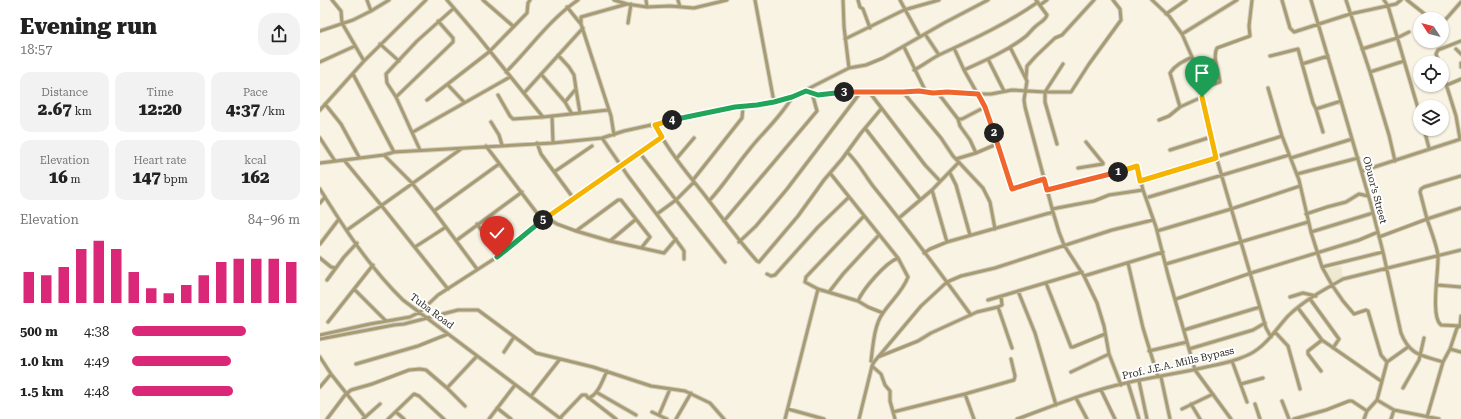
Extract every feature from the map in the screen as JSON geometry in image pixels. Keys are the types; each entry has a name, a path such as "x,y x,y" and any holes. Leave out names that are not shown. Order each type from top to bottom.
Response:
{"street":[{"path":"332,0 341,11 342,23 364,60"},
{"path":"367,0 371,11"},
{"path":"320,31 353,20 389,0"},
{"path":"417,0 420,5"},
{"path":"320,110 364,60 426,0"},
{"path":"447,0 543,117"},
{"path":"483,0 513,26"},
{"path":"428,100 489,52 527,13 528,3 530,0"},
{"path":"506,72 567,7 578,0"},
{"path":"614,0 647,7 694,8 727,0"},
{"path":"646,0 647,7"},
{"path":"678,0 680,7"},
{"path":"709,0 711,4"},
{"path":"754,0 774,102"},
{"path":"843,0 845,39 849,68"},
{"path":"858,0 870,28"},
{"path":"900,0 904,10 920,37"},
{"path":"845,39 904,10 939,0"},
{"path":"320,163 384,155 394,152 602,138 682,118 743,106 774,102 806,91 849,68 876,62 958,15 988,0"},
{"path":"914,70 927,64 939,55 1019,15 1038,2 1047,0"},
{"path":"1094,0 1062,34 1055,38 1027,66 1026,91 1024,100 1052,211 1064,245 1082,272 1097,303 1109,354 1120,384"},
{"path":"806,91 818,95 846,91 919,91 978,94 1012,90 1065,93 1071,92 1121,20 1120,9 1113,0"},
{"path":"1153,0 1182,34 1192,57 1216,158 1242,241 1265,324 1271,337"},
{"path":"1166,14 1186,0"},
{"path":"1182,34 1235,0"},
{"path":"1200,89 1220,82 1215,51 1217,48 1251,35 1249,26 1252,0"},
{"path":"1282,0 1292,31 1298,31 1350,14 1388,6 1398,3 1401,0"},
{"name":"Obuor’s Street","path":"1310,0 1362,171 1387,268 1401,333 1408,347"},
{"path":"1346,0 1370,72 1389,135 1395,161"},
{"path":"1384,0 1388,6 1415,100"},
{"path":"1407,0 1423,12"},
{"path":"964,70 1010,47 1025,37 1046,18 1046,14 1038,2"},
{"path":"1449,16 1461,2"},
{"path":"581,24 583,16 629,4"},
{"path":"628,23 629,4"},
{"path":"567,7 583,28 614,134"},
{"path":"420,150 396,97 387,83 386,74 454,8"},
{"path":"396,97 453,42 453,38 438,22"},
{"path":"524,93 583,28"},
{"path":"1362,49 1397,38 1409,32"},
{"path":"925,34 939,55"},
{"path":"1437,56 1438,50 1461,41"},
{"path":"380,44 399,61"},
{"path":"320,62 355,46"},
{"path":"904,47 926,92"},
{"path":"1010,47 1026,78"},
{"path":"954,48 964,70 985,107 1012,189 1044,179"},
{"path":"1270,56 1298,49 1313,103 1323,132"},
{"path":"1456,49 1461,54"},
{"path":"558,55 574,75 580,113"},
{"path":"1302,64 1328,56"},
{"path":"1180,107 1170,73 1172,69 1192,57"},
{"path":"988,59 1004,91"},
{"path":"1194,65 1216,60"},
{"path":"1370,72 1404,61"},
{"path":"1057,144 1045,102 1045,92 1063,64"},
{"path":"353,74 394,152"},
{"path":"541,74 565,102 572,114"},
{"path":"412,132 510,77"},
{"path":"1449,84 1461,79"},
{"path":"448,85 464,102"},
{"path":"1268,88 1282,136 1297,174 1308,222 1322,267 1332,285 1354,314 1366,310 1368,311 1381,355 1387,362"},
{"path":"565,102 576,89"},
{"path":"739,242 756,226 787,189 860,92"},
{"path":"870,92 925,165 940,181"},
{"path":"903,92 941,138 956,159 983,188 991,209 995,229"},
{"path":"1362,171 1460,139 1456,116 1449,92"},
{"path":"724,222 817,111 812,93"},
{"path":"938,93 958,119 960,126 970,140 976,153"},
{"path":"498,95 511,118 543,117 608,110"},
{"path":"710,202 748,151 784,109 792,97"},
{"path":"1159,120 1169,116 1180,107 1202,97"},
{"path":"1316,109 1341,101"},
{"path":"325,104 341,124 359,157"},
{"path":"657,214 676,200 694,181 742,118 743,106"},
{"path":"958,119 962,119 985,107"},
{"path":"655,125 677,158 739,242 759,262 798,216 881,108"},
{"path":"1456,116 1461,114"},
{"path":"552,116 553,142"},
{"path":"491,122 499,135 502,145"},
{"path":"865,128 920,199"},
{"path":"1140,181 1282,136"},
{"path":"1426,136 1429,148"},
{"path":"320,335 410,317 420,312 432,300 510,248 518,239 662,137"},
{"path":"1170,150 1211,137"},
{"path":"320,138 335,161"},
{"path":"602,138 684,251 684,259"},
{"path":"677,158 694,138"},
{"path":"1149,197 1352,139"},
{"path":"1078,168 1103,164 1086,142"},
{"path":"537,143 541,154 574,199"},
{"path":"956,159 976,153 997,144"},
{"path":"486,146 543,221"},
{"path":"554,172 592,146"},
{"path":"347,230 462,148"},
{"path":"639,152 725,262"},
{"path":"847,152 858,163 865,176 899,218 971,315"},
{"path":"384,155 412,183 457,240 477,269"},
{"path":"1297,174 1358,158"},
{"path":"344,160 448,289"},
{"path":"899,218 932,190 959,162"},
{"path":"434,211 499,164"},
{"path":"1047,190 1137,166 1140,181 1163,252 1195,370 1231,419"},
{"path":"830,173 898,258 908,277 905,284 883,313 877,326 871,361"},
{"path":"950,173 956,185 970,235"},
{"path":"1460,326 1441,325 1438,323 1436,310 1438,256 1420,192 1421,189 1461,176"},
{"path":"1157,231 1231,209 1300,186"},
{"name":"Tuba Road","path":"320,189 339,219 394,292 426,318 560,418"},
{"path":"932,190 947,242"},
{"path":"924,253 947,242 1052,211 1094,201 1109,195 1143,190"},
{"path":"457,240 522,192"},
{"path":"1306,214 1346,202 1359,194 1368,196"},
{"path":"320,203 325,197"},
{"path":"767,274 771,276 775,275 818,227 849,197"},
{"path":"576,231 618,200 621,200 650,237 642,247"},
{"path":"1379,237 1461,208"},
{"path":"1311,232 1373,213"},
{"path":"864,216 806,277 805,282 818,289 858,301 878,312 883,313"},
{"path":"547,218 557,224 576,231 610,241 664,253 676,240"},
{"path":"320,244 339,219"},
{"path":"610,241 636,220"},
{"path":"859,419 872,366 878,356 921,306 947,282 961,276 995,268 1112,230 1153,220"},
{"path":"1166,264 1308,222"},
{"path":"477,224 490,242 497,257"},
{"path":"415,247 446,227"},
{"path":"1176,299 1359,240 1378,232"},
{"path":"829,292 843,274 879,235"},
{"path":"327,280 357,243"},
{"name":"Prof. J.E.A. Mills Bypass","path":"1017,419 1025,418 1056,405 1120,384 1195,370 1232,361 1250,354 1271,337 1298,308 1343,279 1461,250"},
{"path":"1084,276 1163,252"},
{"path":"1322,267 1383,252"},
{"path":"320,258 330,267 336,268"},
{"path":"858,301 865,288 889,263 898,258"},
{"path":"1128,263 1149,351 1159,377 1170,419"},
{"path":"328,322 373,265"},
{"path":"988,300 1082,272"},
{"path":"1046,283 1070,347 1105,334"},
{"path":"1437,286 1461,287"},
{"path":"354,289 386,321"},
{"path":"785,419 818,289"},
{"path":"1018,291 1035,333 1056,405"},
{"path":"1290,297 1303,293 1316,296"},
{"path":"878,356 918,341 930,333 971,315 998,307 1002,304 1002,296"},
{"path":"1310,299 1339,339 1333,348"},
{"path":"998,307 1012,348"},
{"path":"1184,330 1260,307"},
{"path":"1298,308 1322,340 1381,381"},
{"path":"320,339 404,324 458,310 478,310 536,353 607,371 651,386 685,391 710,403 724,419"},
{"path":"1424,418 1457,328 1460,326 1461,316"},
{"path":"1190,350 1253,330 1265,324"},
{"path":"1275,332 1288,346 1300,389"},
{"path":"356,364 418,346 448,334"},
{"path":"504,352 514,337"},
{"path":"1403,388 1420,355 1424,338"},
{"path":"1322,340 1308,351 1308,354 1322,371"},
{"path":"1149,351 1187,342"},
{"path":"1364,419 1367,411 1377,400 1387,362 1408,347 1413,352 1420,355 1444,362"},
{"path":"1450,349 1461,352"},
{"path":"1071,372 1109,354"},
{"path":"447,388 477,356"},
{"path":"320,357 364,418 380,404"},
{"path":"531,396 560,359"},
{"path":"893,412 1014,380 1015,376 1011,359"},
{"path":"1232,361 1247,402"},
{"path":"872,366 881,374 890,391 895,419"},
{"path":"327,419 347,393 357,388 409,370 426,370 465,406"},
{"path":"588,398 591,398 596,392 607,371"},
{"path":"320,387 331,374"},
{"path":"1241,384 1263,378"},
{"path":"1138,381 1147,419"},
{"path":"1128,383 1139,419"},
{"path":"489,419 515,385"},
{"path":"659,414 670,390"},
{"path":"1101,390 1115,419"},
{"path":"596,392 636,415"},
{"path":"388,419 414,394 419,396 444,419"},
{"path":"676,419 691,394"},
{"path":"965,394 974,419"},
{"path":"1182,409 1213,394"},
{"path":"560,418 582,395 586,395 616,419"},
{"path":"1076,398 1087,419"},
{"path":"1377,400 1394,410 1424,418 1439,419"},
{"path":"1282,401 1289,419"},
{"path":"1294,419 1326,410 1349,401 1352,401 1367,411"},
{"path":"1191,404 1200,419"},
{"path":"1255,404 1260,419"},
{"path":"497,408 511,419"},
{"path":"788,408 812,418 824,419"},
{"path":"1391,419 1394,410"},
{"path":"396,412 404,419"},
{"path":"652,412 667,419"}],"shaded area":[{"path":"1341,266 1343,277 1331,282 1327,269"}],"route":[{"path":"497,257 510,248 518,239 662,137 655,125 677,119 735,107 774,102 806,91 818,95 846,91 919,91 933,93 947,92 978,94 985,107 1012,189 1044,179 1047,190 1137,166 1140,181 1216,158 1202,97"}]}
